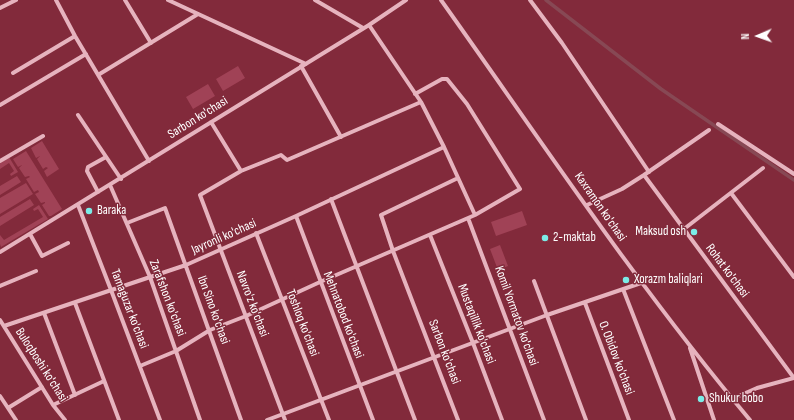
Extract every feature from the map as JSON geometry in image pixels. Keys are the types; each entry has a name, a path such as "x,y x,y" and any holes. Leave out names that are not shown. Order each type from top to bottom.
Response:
{"street":[{"path":"0,8 16,0"},
{"path":"56,0 75,36 149,161"},
{"path":"125,0 151,43"},
{"path":"168,0 303,65 341,137"},
{"path":"316,0 364,28"},
{"name":"Sarbon ko'chasi","path":"1,251 121,179 369,25 406,0"},
{"name":"Kaxramon ko'chasi","path":"441,0 641,283 750,420"},
{"path":"530,0 562,44 649,172"},
{"path":"98,75 198,14"},
{"path":"369,25 420,102 444,147 475,215"},
{"path":"13,73 75,36"},
{"path":"0,105 86,54"},
{"path":"140,366 176,351 210,330 283,300 320,282 475,215 520,189 467,104 451,82 447,79 442,79 415,94"},
{"path":"211,122 241,171 281,155 287,160 420,102"},
{"path":"78,115 121,179"},
{"path":"718,124 794,174"},
{"path":"587,205 622,189 709,130"},
{"path":"0,161 43,136"},
{"name":"Jayronli ko'chasi","path":"4,326 186,265 444,147"},
{"path":"98,192 87,171 88,167 106,157"},
{"path":"684,229 763,168"},
{"name":"Navro'z ko'chasi","path":"241,171 200,195 285,420"},
{"name":"Rohat ko'chasi","path":"644,175 794,378 756,388 732,399"},
{"name":"Sarbon ko'chasi","path":"458,178 381,215 393,251 458,420"},
{"name":"Zarafshon ko'chasi","path":"110,185 150,277 200,420"},
{"path":"731,193 794,277"},
{"path":"331,199 415,420"},
{"name":"Tamaguzar ko'chasi","path":"78,205 160,420"},
{"name":"Ibn Sino ko'chasi","path":"127,224 165,208 241,420"},
{"name":"Mehnatobod ko'chasi","path":"296,216 372,420"},
{"name":"Komil Yormatov ko'chasi","path":"468,218 544,420"},
{"name":"Toshloq ko'chasi","path":"256,233 329,420"},
{"path":"30,234 42,256 68,243"},
{"name":"Mustaqillik ko'chasi","path":"430,235 502,420"},
{"path":"0,286 36,271"},
{"path":"534,281 586,420"},
{"path":"267,420 547,315 641,283"},
{"path":"624,289 674,420"},
{"path":"75,302 119,420"},
{"name":"O. Obidov ko'chasi","path":"585,303 629,420"},
{"path":"44,313 75,395"},
{"name":"Buloqboshi ko'chasi","path":"0,320 53,405 65,420"},
{"path":"689,344 714,420"},
{"path":"53,405 104,381"},
{"path":"8,408 42,386"},
{"path":"0,396 2,402 16,420"}],"shaded area":[{"path":"238,66 245,78 223,91 216,79"},
{"path":"208,84 215,96 193,109 186,97"},
{"path":"42,141 59,169 47,177 44,171 48,168 46,167 43,169 37,159 40,156 36,158 31,148"},
{"path":"26,151 62,209 51,216 49,216 42,205 45,202 41,203 35,194 39,192 38,190 34,192 26,179 30,177 25,177 19,168 22,165 18,167 13,159"},
{"path":"9,157 18,172 11,176 10,174 14,171 9,163 0,169 0,163"},
{"path":"17,176 21,182 0,195 0,186"},
{"path":"26,183 33,194 0,214 0,198"},
{"path":"30,199 34,205 0,226 0,217"},
{"path":"39,205 48,219 1,247 0,235 4,240 43,217 38,209 34,211 33,209"},
{"path":"522,211 527,225 496,236 491,222"},
{"path":"500,245 508,266 498,270 490,249"}],"waterway":[{"path":"546,0 661,89 794,180"}],"place":[{"name":"Baraka","path":"89,211"},
{"name":"Maksud osh","path":"694,232"},
{"name":"2-maktab","path":"545,238"},
{"name":"Xorazm baliqlari","path":"626,280"},
{"name":"Shukur bobo","path":"701,399"}]}
